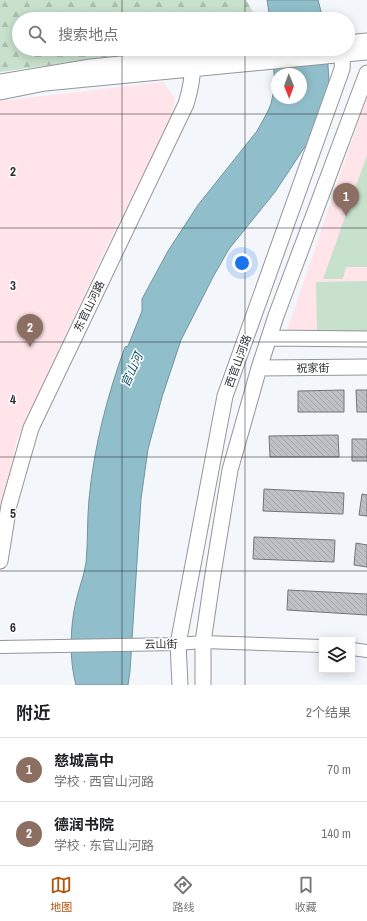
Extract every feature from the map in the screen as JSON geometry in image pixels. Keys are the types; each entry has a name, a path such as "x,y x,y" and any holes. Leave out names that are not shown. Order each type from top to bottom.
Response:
{"street":[{"path":"355,45 367,41"},
{"path":"355,50 367,52"},
{"path":"0,92 45,83 244,56"},
{"name":"西官山河路","path":"180,685 178,644 225,396 342,69 344,56"},
{"path":"0,82 91,68 193,63"},
{"name":"东官山河路","path":"0,561 9,505 30,428 186,104 192,83 193,63"},
{"name":"西官山河路","path":"203,685 203,642 230,470 259,368 276,316 367,73"},
{"path":"270,338 367,339"},
{"name":"祝家街","path":"259,368 367,367"},
{"name":"云山街","path":"0,647 178,644 203,642 319,646"},
{"path":"355,649 367,651"}],"shaded area":[{"path":"163,82 175,98 169,123 104,252 16,442 0,525 0,101"},
{"path":"367,97 367,336 285,336"}],"green space":[{"path":"0,0 246,0 253,12 12,12 12,56 118,56 0,72"},
{"path":"367,155 367,267 346,267 343,279 323,279"},
{"path":"367,281 367,331 317,332 316,282"}],"water":[{"path":"267,0 318,0 321,12 269,12"},
{"name":"官山河","path":"273,56 327,56 329,83 326,99 310,139 275,192 229,249 181,340 162,397 148,449 141,499 128,685 76,685 71,654 72,621 86,563 88,507 94,460 102,422 118,365 125,347 128,346 142,311 142,299 168,251 198,205 257,131 271,104 307,104 307,68 274,68"}],"building":[{"path":"344,390 344,412 298,412 298,391"},
{"path":"356,390 367,390 367,412 357,412"},
{"path":"338,435 339,457 270,457 269,436"},
{"path":"352,439 367,439 367,461 352,461"},
{"path":"264,489 344,493 343,514 263,511"},
{"path":"362,494 367,495 367,516 359,515"},
{"path":"254,537 335,540 334,562 253,559"},
{"path":"356,543 367,545 367,567 354,565"},
{"path":"288,590 367,594 367,615 287,610"}],"place":[{"name":"慈城高中","path":"346,216"},
{"name":"德润书院","path":"30,347"}]}
